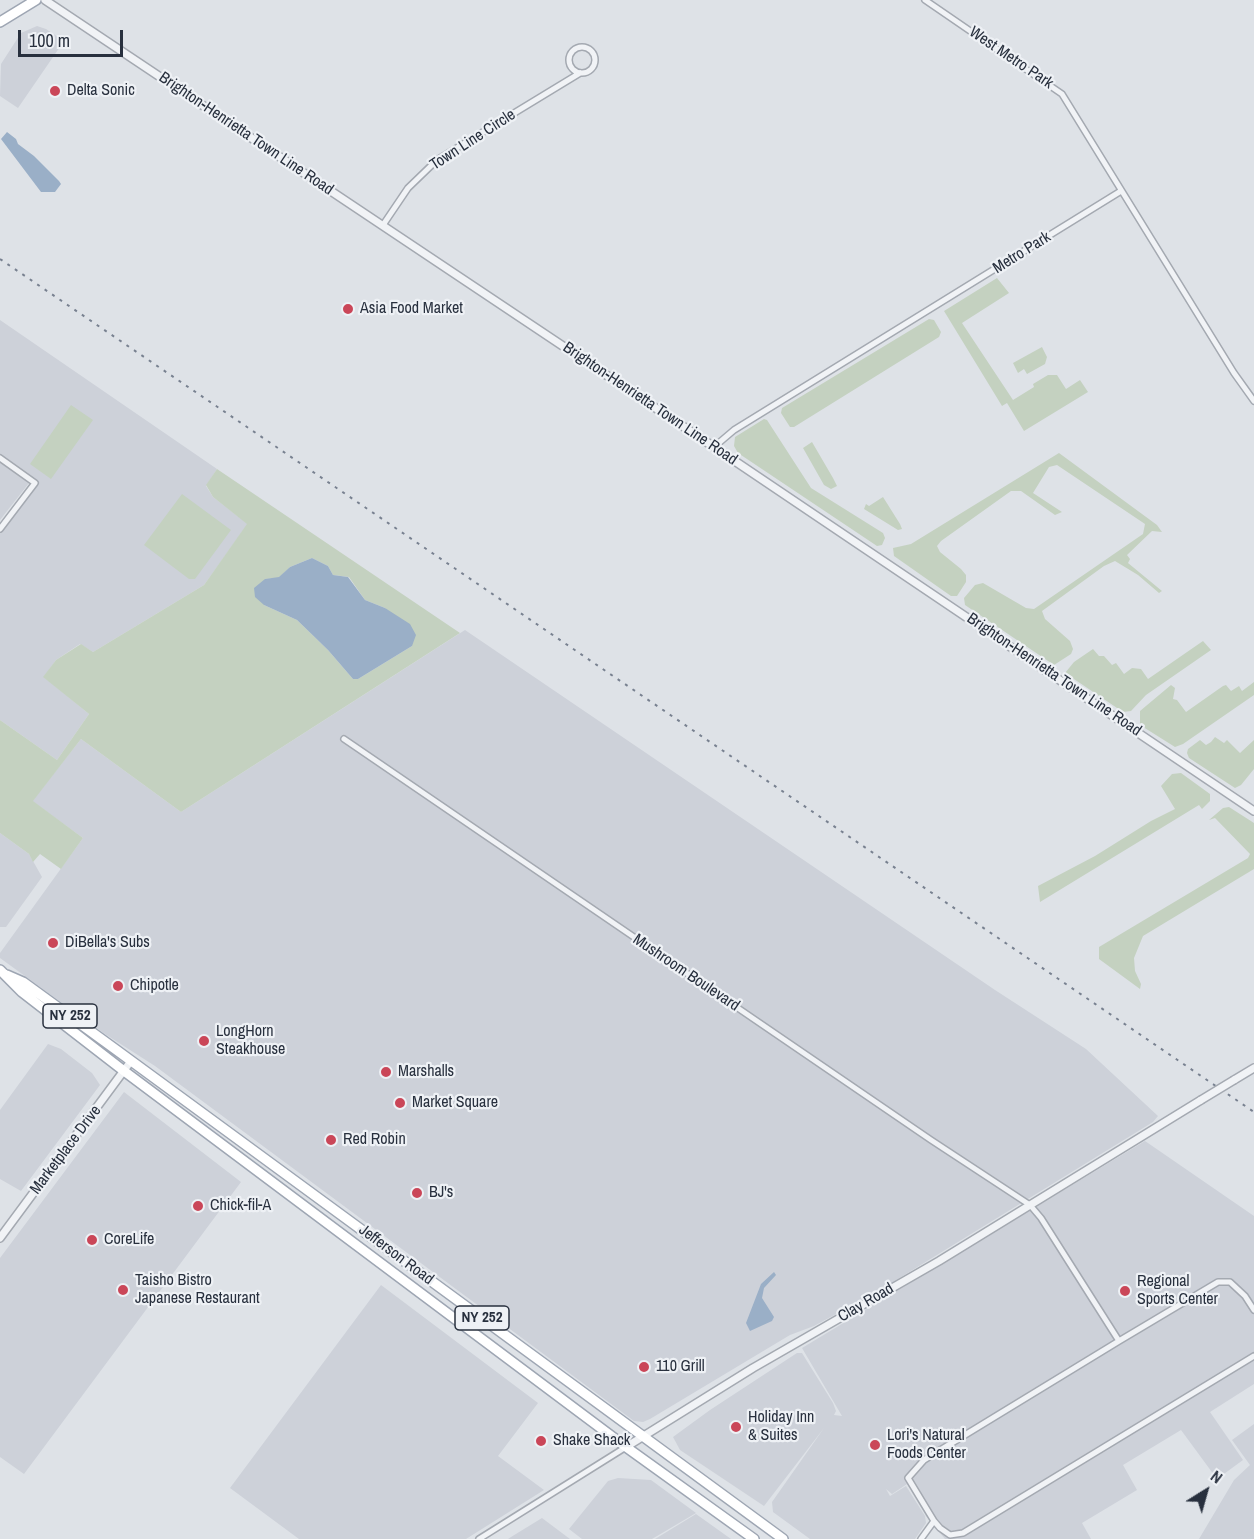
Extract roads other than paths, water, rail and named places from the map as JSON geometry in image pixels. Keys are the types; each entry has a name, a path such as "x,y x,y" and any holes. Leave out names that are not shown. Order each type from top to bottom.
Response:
{"main road":[{"path":"0,22 36,0"},
{"name":"Jefferson Road","path":"3,972 23,982 783,1539"},
{"name":"Jefferson Road","path":"3,972 22,992 124,1071 626,1447 754,1539"}],"street":[{"name":"Brighton-Henrietta Town Line Road","path":"45,0 1254,811"},
{"name":"West Metro Park","path":"925,0 1062,94 1121,191"},
{"name":"Town Line Circle","path":"383,225 408,188 437,160 580,73 589,72 595,61 593,53 585,48 574,51 570,58 573,69 580,73"},
{"path":"1121,191 1234,373 1254,401"},
{"name":"Metro Park","path":"714,447 734,430 1121,191"},
{"path":"0,458 35,483 0,529"},
{"name":"Mushroom Boulevard","path":"344,739 931,1140 1030,1205 1041,1218 1119,1341"},
{"name":"Marketplace Drive","path":"0,1238 131,1061"},
{"name":"Clay Road","path":"479,1539 753,1368 939,1261 1254,1068"},
{"path":"1254,1310 1245,1296 1230,1282 1218,1282 924,1460 908,1478 940,1528 950,1536 963,1533 1254,1356"},
{"path":"921,1539 934,1521"}],"water":[{"path":"7,132 59,181 61,184 55,192 41,192 1,139"},
{"path":"312,558 328,566 333,575 348,577 365,600 385,608 410,624 416,635 412,646 358,679 353,679 328,650 297,620 264,605 255,597 254,588 265,579 279,577 290,567"},
{"path":"774,1272 776,1275 764,1288 762,1298 774,1317 772,1321 750,1331 746,1323 761,1284"}],"railway":[{"path":"0,259 1254,1112"}],"place":[{"name":"Delta Sonic","path":"55,91"},
{"name":"Asia Food Market","path":"348,309"},
{"name":"DiBella's Subs","path":"53,943"},
{"name":"Chipotle","path":"118,986"},
{"name":"LongHorn Steakhouse","path":"204,1041"},
{"name":"Marshalls","path":"386,1072"},
{"name":"Market Square","path":"400,1103"},
{"name":"Red Robin","path":"331,1140"},
{"name":"BJ's","path":"417,1193"},
{"name":"Chick-fil-A","path":"198,1206"},
{"name":"CoreLife","path":"92,1240"},
{"name":"Taisho Bistro Japanese Restaurant","path":"123,1290"},
{"name":"Regional Sports Center","path":"1125,1291"},
{"name":"110 Grill","path":"644,1367"},
{"name":"Holiday Inn & Suites","path":"736,1427"},
{"name":"Shake Shack","path":"541,1441"},
{"name":"Lori's Natural Foods Center","path":"875,1445"}]}
